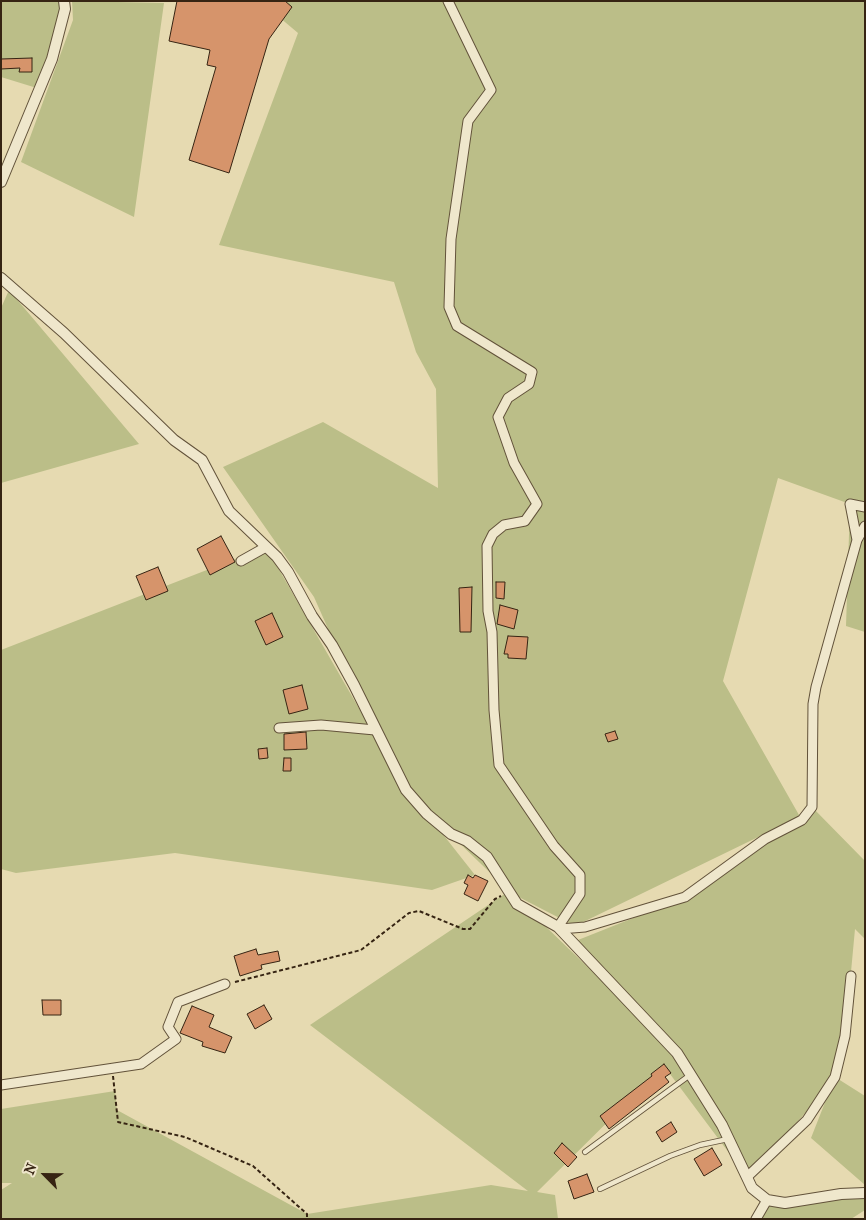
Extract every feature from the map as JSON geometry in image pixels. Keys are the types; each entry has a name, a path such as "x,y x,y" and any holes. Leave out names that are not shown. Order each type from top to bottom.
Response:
{"street":[{"path":"1,182 52,59 65,8 64,1"},
{"path":"448,1 491,90 468,121 451,239 449,307 456,326 532,372 529,384 508,398 498,417 514,463 537,504 525,521 504,525 493,534 487,546 488,611 492,632 494,710 499,765 554,846 580,875 580,894 559,928"},
{"path":"1,278 64,333 174,440 202,460 229,511 266,547 288,572 312,616 332,645 354,684 406,790 426,814 450,834 467,841 487,857 518,904 559,928 677,1053 709,1103 752,1188 767,1200 785,1204 841,1194 865,1193"},
{"path":"857,540 850,504 865,507"},
{"path":"559,928 585,927 685,897 765,839 802,820 812,807 814,782 811,768 816,687 857,540 865,526"},
{"path":"241,561 266,547"},
{"path":"280,728 321,725 375,730"},
{"path":"747,1177 807,1120 834,1077 845,1036 851,976"},
{"path":"1,1085 140,1064 176,1039 168,1027 178,1002 225,984"},
{"path":"756,1219 767,1200"}],"lane":[{"path":"585,1152 640,1109 690,1075"},
{"path":"600,1189 700,1144 728,1139"}],"path":[{"path":"225,984 361,950 410,913 419,911 462,929 470,928 495,899 509,891"},
{"path":"113,1069 118,1122 185,1137 253,1166 307,1214 307,1219"}],"green space":[{"path":"1,1 62,1 40,89 1,77"},
{"path":"72,1 164,3 134,217 21,162 73,20"},
{"path":"260,1 865,1 865,632 846,626 850,504 778,478 723,681 799,815 812,807 865,861 865,939 855,929 845,1036 827,1089 747,1177 664,1066 537,1192 555,1195 558,1219 1,1219 1,1190 12,1183 1,1183 1,1109 115,1091 117,1110 307,1214 491,1185 528,1191 310,1025 509,891 419,804 475,875 432,890 175,853 16,873 1,869 1,650 266,547 406,790 356,692 314,597 223,467 323,422 438,488 436,389 416,352 394,282 219,245 298,33","holes":["785,824 676,901 573,942 598,977 511,893 575,926"]},
{"path":"9,290 139,444 1,483 1,308"},
{"path":"835,1077 865,1096 865,1185 811,1138"},
{"path":"865,1195 865,1210 851,1219 756,1219 767,1200"}],"building":[{"path":"177,1 285,1 292,7 269,39 229,173 189,160 216,67 207,65 210,50 169,41"},
{"path":"32,58 32,72 19,72 20,68 1,69 1,59"},
{"path":"221,536 235,562 210,575 197,549"},
{"path":"158,567 168,591 146,600 136,576"},
{"path":"496,582 505,582 504,599 496,598"},
{"path":"472,587 471,632 460,632 459,588"},
{"path":"500,605 518,610 514,629 497,624"},
{"path":"272,613 283,637 266,645 255,621"},
{"path":"508,636 528,637 526,659 508,658 508,654 504,654"},
{"path":"302,685 308,709 289,714 283,690"},
{"path":"615,731 618,739 608,742 605,734"},
{"path":"306,732 307,749 284,750 284,734"},
{"path":"267,748 268,758 259,759 258,749"},
{"path":"284,758 291,758 291,771 283,771"},
{"path":"468,875 473,878 475,875 488,881 478,901 464,894 468,885 464,883"},
{"path":"256,949 258,955 278,951 280,961 261,965 262,969 240,976 234,956"},
{"path":"42,1000 61,1000 61,1015 43,1015"},
{"path":"264,1005 272,1019 255,1029 247,1014"},
{"path":"192,1006 214,1015 209,1027 232,1037 225,1053 202,1046 203,1042 180,1033"},
{"path":"664,1064 671,1073 665,1077 669,1082 609,1129 600,1116 652,1076 651,1074"},
{"path":"671,1122 677,1132 662,1142 656,1132"},
{"path":"562,1143 577,1157 568,1167 554,1153"},
{"path":"712,1148 722,1165 704,1176 694,1159"},
{"path":"587,1174 594,1192 574,1199 568,1181"}]}
